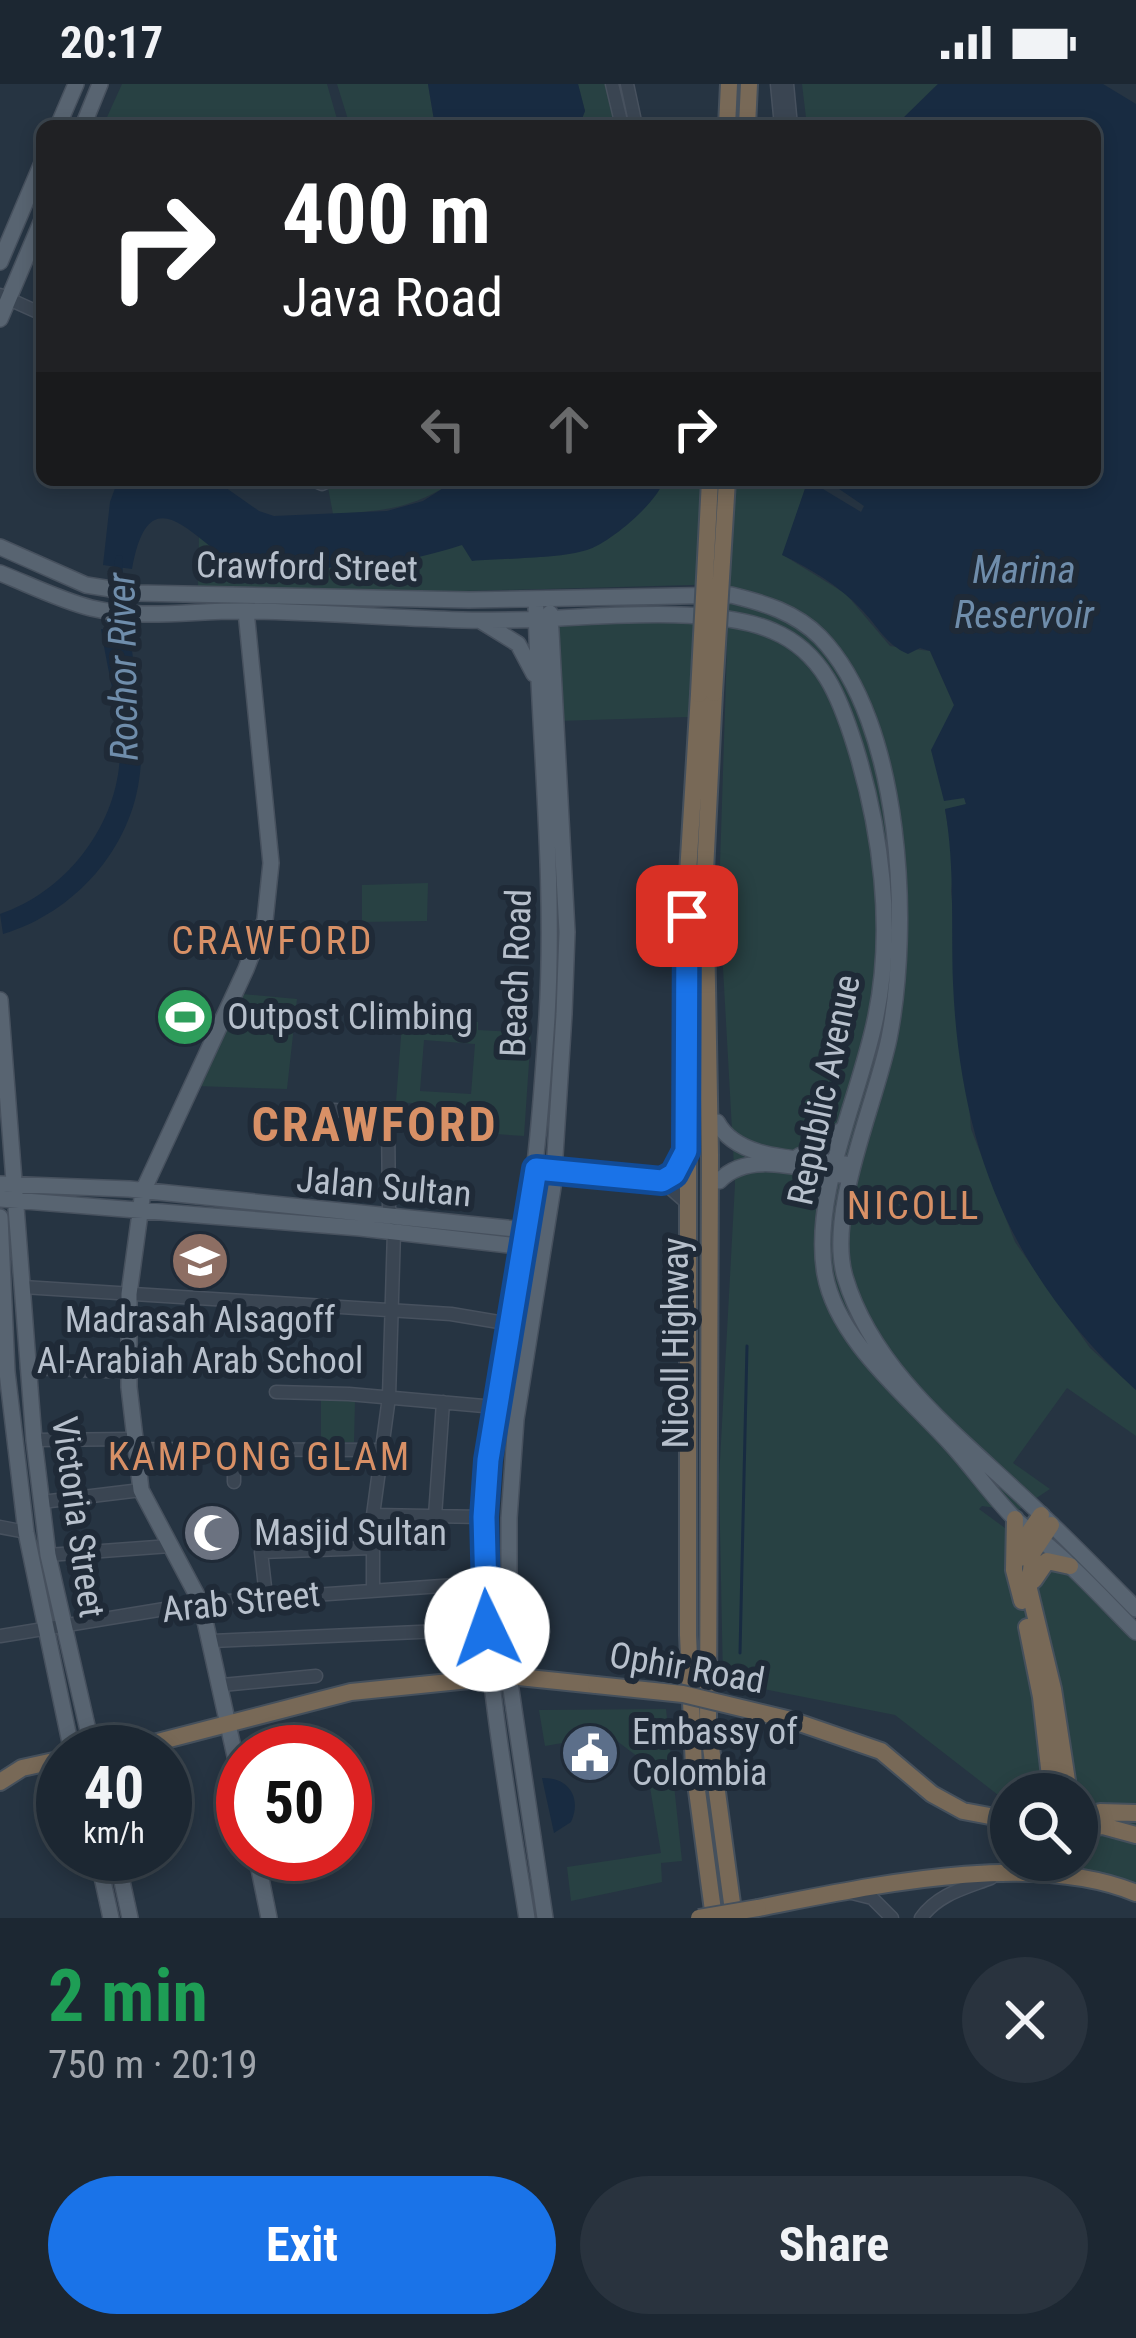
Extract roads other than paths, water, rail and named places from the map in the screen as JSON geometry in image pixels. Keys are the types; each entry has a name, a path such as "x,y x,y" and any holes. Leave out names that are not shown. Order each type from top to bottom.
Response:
{"highway":[{"path":"747,120 749,84"},
{"path":"727,120 728,88"},
{"name":"Nicoll Highway","path":"710,486 705,871 709,1725 734,1918"},
{"name":"Nicoll Highway","path":"714,1918 690,1702 688,874 726,486"},
{"path":"705,1015 719,1181 720,1283 710,1390"},
{"path":"1035,1526 1014,1570 1053,1689 1067,1773"},
{"path":"1035,1526 1034,1552 1023,1586 1050,1773"},
{"path":"1023,1586 1047,1561 1070,1566"},
{"name":"Ophir Road","path":"192,1733 351,1692 500,1677 683,1694 791,1720 880,1751 932,1794 963,1811 990,1816"},
{"path":"0,1782 36,1765"},
{"path":"1098,1816 1136,1813"},
{"path":"1098,1825 1136,1835"},
{"path":"699,1918 935,1877 990,1875"},
{"path":"1083,1881 1136,1894"}],"main road":[{"path":"61,120 76,84"},
{"path":"85,120 100,84"},
{"path":"1,255 36,176"},
{"path":"0,319 4,296 36,233"},
{"name":"Crawford Street","path":"0,547 93,587 140,593 543,598"},
{"name":"Crawford Street","path":"0,573 91,608 133,614 246,611 543,619"},
{"path":"140,593 240,601 246,611 271,863 265,920 246,969 143,1191 129,1294 129,1372 141,1490 201,1603 229,1723"},
{"name":"Republic Avenue","path":"543,598 731,595 768,604 817,634 848,676 866,717 890,801 900,870 899,972 888,1042 827,1211 825,1276 847,1325 877,1367 1035,1526"},
{"name":"Beach Road","path":"543,598 551,920 538,1140 495,1407 484,1517 484,1583 487,1629 545,1918"},
{"path":"251,647 279,612"},
{"path":"472,617 518,644 545,671 568,629 591,617"},
{"name":"Republic Avenue","path":"543,619 751,622 780,633 804,650 832,685 873,804 882,887 877,1015 847,1125 843,1272 884,1359 1035,1526"},
{"name":"Beach Road","path":"527,1918 500,1677 508,1519 522,1379 555,1171 568,932 545,671"},
{"name":"Victoria Street","path":"0,1000 8,1192 23,1287 34,1440 48,1555 86,1725"},
{"path":"717,1122 724,1134 744,1148 845,1170"},
{"path":"719,1181 748,1163 794,1162 847,1125"},
{"path":"538,1140 548,1147 557,1142"},
{"path":"794,1162 815,1184 827,1211"},
{"name":"Jalan Sultan","path":"8,1192 143,1191 547,1240"},
{"name":"Jalan Sultan","path":"8,1192 139,1209 389,1224"},
{"name":"Victoria Street","path":"0,1216 3,1370 26,1532 66,1725"},
{"path":"500,1376 512,1373 522,1379"},
{"path":"1035,1526 1136,1632"},
{"path":"1035,1526 1136,1610"},
{"path":"103,1881 111,1918"},
{"path":"122,1881 130,1918"},
{"path":"261,1881 269,1918"}],"street":[{"path":"612,84 621,120"},
{"path":"627,84 635,120"},
{"path":"777,84 780,120"},
{"path":"788,84 791,120"},
{"path":"1,255 36,229"},
{"path":"4,296 36,311"},
{"path":"334,1111 380,1113 388,1118 389,1397 373,1515 373,1588"},
{"path":"536,1169 662,1181 674,1174 686,1151"},
{"path":"662,1181 686,1202"},
{"path":"23,1287 451,1313 511,1324"},
{"path":"27,1368 129,1372"},
{"path":"276,1392 495,1407"},
{"path":"435,1516 443,1402"},
{"path":"34,1440 383,1450"},
{"path":"233,1449 234,1482"},
{"path":"42,1502 141,1490"},
{"path":"373,1515 484,1517"},
{"path":"0,1527 26,1532"},
{"path":"48,1555 170,1546"},
{"path":"266,1596 261,1552 371,1549"},
{"name":"Arab Street","path":"0,1636 201,1603 484,1583"},
{"path":"212,1640 487,1629"},
{"path":"222,1685 316,1676"},
{"path":"921,1918 950,1893 990,1879"},
{"path":"845,1891 872,1898 892,1918"}],"water":[{"path":"428,84 578,84 585,111 581,120 434,120"},
{"name":"Marina Reservoir","path":"938,84 1103,84 1136,104 1136,1390 1056,1302 1025,1255 981,1155 958,1044 945,809 966,804 964,798 944,801 931,750 954,705 930,651 920,648 908,654 900,650 843,592 782,555 806,486 818,486 861,512 864,506 835,486 1101,486 1101,120 901,120"},
{"path":"116,486 224,486 274,516 387,511 423,501 447,486 661,486 620,531 575,553 472,561 462,545 405,560 303,568 245,567 165,518 152,522 141,537 132,569 103,565"},
{"path":"101,629 130,634 141,739 135,801 112,852 95,874 53,911 3,934 0,914 25,903 68,871 86,850 111,803 120,750"},
{"path":"542,1778 566,1785 574,1797 571,1822 554,1833"}],"waterway":[{"name":"Rochor River","path":"116,640 119,559"},
{"path":"740,1653 747,1346"}],"place":[{"name":"Outpost Climbing","path":"185,1017"},
{"name":"Madrasah Alsagoff Al-Arabiah Arab School","path":"200,1261"},
{"name":"Masjid Sultan","path":"212,1533"},
{"name":"Embassy of Colombia","path":"590,1753"}],"district":[{"name":"CRAWFORD","path":"273,941"},
{"name":"CRAWFORD","path":"375,1124"},
{"name":"NICOLL","path":"914,1206"},
{"name":"KAMPONG GLAM","path":"260,1457"}]}
